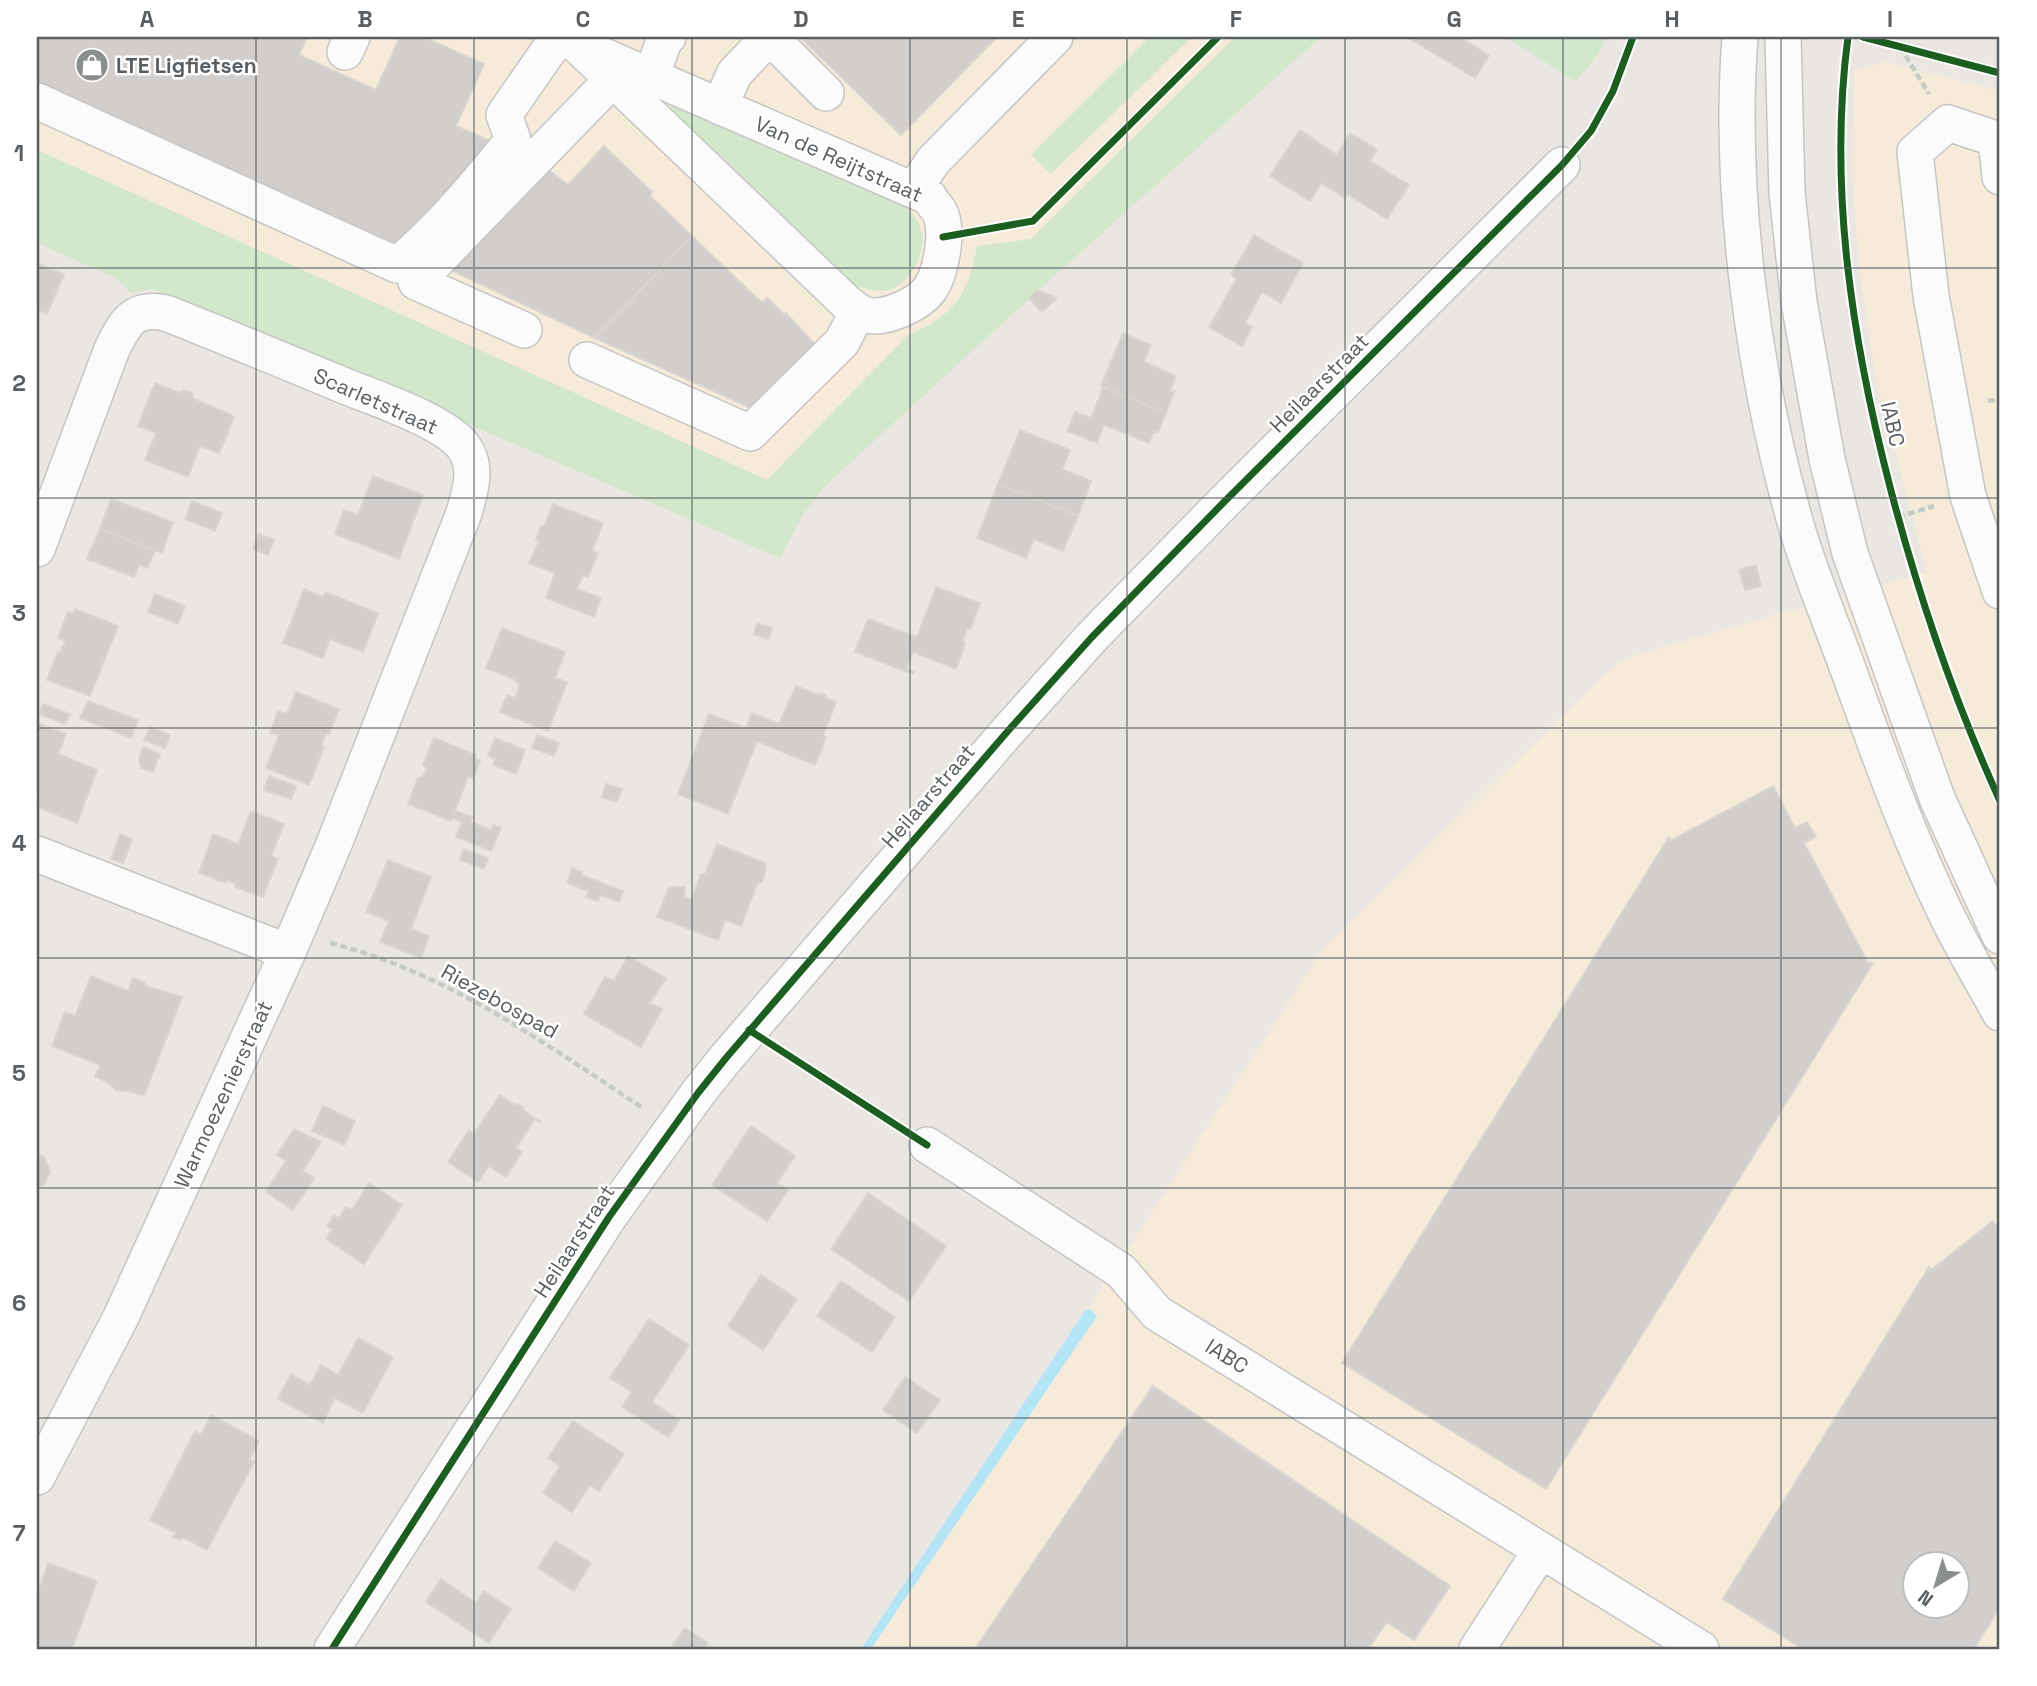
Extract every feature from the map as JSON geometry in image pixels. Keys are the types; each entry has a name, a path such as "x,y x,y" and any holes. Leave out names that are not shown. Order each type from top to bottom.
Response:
{"street":[{"path":"652,77 664,41 668,37"},
{"path":"720,107 734,74 769,37 826,93"},
{"path":"914,190 933,162 1055,37"},
{"path":"1740,37 1737,80 1740,192 1748,284 1762,373 1799,535 1894,797 1950,921 2000,1013"},
{"path":"1783,37 1788,206 1799,302 1827,459 1850,553 1937,798 2000,936"},
{"path":"37,101 397,265 420,246 472,190 513,140 504,115 565,39 613,79 858,311 842,342 750,433 587,360"},
{"name":"Van de Reijtstraat","path":"565,39 929,197 941,215 943,237 940,267 929,291 909,306 888,315 866,315 858,311"},
{"path":"524,330 416,282 613,79"},
{"path":"2000,177 1998,139 1948,123 1915,152 1931,296 1968,496 2000,591"},
{"name":"Heilaarstraat","path":"332,1649 609,1217 698,1093 757,1020 1092,637 1562,165"},
{"name":"Scarletstraat","path":"37,549 112,349 124,327 140,311 166,313 382,401 446,432 463,445 471,460 472,477 464,513 339,833 292,944"},
{"path":"37,854 292,944"},
{"name":"Warmoezenierstraat","path":"37,1477 120,1319 292,944"},
{"name":"IABC","path":"927,1145 1121,1271 1157,1313 1701,1649"},
{"path":"1477,1649 1541,1550"}],"path":[{"path":"1887,44 1912,50"},
{"path":"1900,47 1948,123"},
{"path":"1895,506 1902,530"}],"shaded area":[{"path":"37,37 1235,37 1031,239 948,311 923,329 908,335 767,480 37,150"},
{"path":"1886,62 2000,91 2000,1649 867,1649 1323,949 1619,663 1635,655 1927,572 1876,380 1859,269 1852,170 1854,70"}],"green space":[{"path":"1150,37 1192,37 1051,174 1031,155"},
{"path":"1235,37 1321,37 825,486 804,513 780,558 153,289 131,293 114,277 37,243 37,150 767,480 908,335 949,311 964,290 977,246 1031,239"},
{"path":"1506,37 1606,37 1601,50 1576,82"},
{"path":"675,104 906,206 918,222 922,234 921,252 913,270 907,278 891,289 879,291 855,286 675,118 669,109"}],"water":[{"path":"1090,1309 1097,1316 871,1649 861,1649 1085,1311"}],"building":[{"path":"37,37 307,37 299,55 376,90 400,37 423,37 484,64 456,126 500,145 399,250 37,87"},
{"path":"800,37 997,37 901,135"},
{"path":"1407,37 1459,37 1489,55 1475,78"},
{"path":"1300,130 1337,155 1350,133 1377,149 1370,161 1409,185 1387,219 1347,194 1345,198 1321,183 1310,201 1270,176"},
{"path":"604,146 652,192 650,196 692,236 595,338 440,265 540,163 568,185"},
{"path":"1254,235 1303,263 1281,303 1262,292 1245,323 1252,327 1242,346 1209,327 1237,278 1231,275"},
{"path":"692,236 762,303 767,298 784,315 786,313 815,345 753,409 595,338"},
{"path":"37,263 64,275 47,314 39,310 37,315"},
{"path":"1037,290 1057,298 1042,312 1029,298"},
{"path":"1123,333 1151,345 1144,362 1176,376 1170,391 1174,392 1166,413 1101,386"},
{"path":"155,383 179,393 185,390 192,393 194,399 234,418 219,453 200,446 188,477 145,460 156,433 138,426"},
{"path":"1101,386 1166,413 1158,432 1154,431 1149,443 1104,425 1097,443 1067,431 1075,412 1091,418 1103,388"},
{"path":"1020,430 1070,450 1062,469 1091,481 1078,516 998,484"},
{"path":"373,476 423,495 399,559 335,534 344,510 358,515"},
{"path":"998,484 1078,516 1063,551 1034,539 1026,558 977,538"},
{"path":"111,499 173,522 162,553 100,529"},
{"path":"192,501 222,513 215,531 185,519"},
{"path":"553,504 603,523 592,551 598,553 588,577 583,575 577,589 601,598 594,617 546,598 555,573 529,563 539,541 536,540 541,526 544,526"},
{"path":"100,529 155,550 148,568 139,565 134,577 87,559"},
{"path":"259,534 274,540 268,555 253,549"},
{"path":"1756,565 1761,586 1745,590 1739,570"},
{"path":"936,587 980,603 971,628 967,629 963,640 965,644 956,669 913,652 906,669 914,672 913,674 855,652 868,619 917,637"},
{"path":"304,589 323,597 325,592 378,613 363,652 330,639 323,658 283,643"},
{"path":"155,594 185,606 178,624 148,612"},
{"path":"75,609 118,626 90,696 47,680 65,641 58,638 68,612 73,614"},
{"path":"757,623 772,628 768,639 754,634"},
{"path":"502,628 565,652 555,678 567,682 548,731 500,712 507,695 515,698 520,685 514,679 486,668"},
{"path":"796,686 826,695 825,698 836,702 815,765 757,741 728,814 678,794 709,714 746,728 752,713 779,724"},
{"path":"296,692 339,709 329,734 326,733 321,746 324,747 309,785 266,768 279,735 270,733 278,711 287,714"},
{"path":"88,701 138,720 131,738 80,718"},
{"path":"43,704 70,714 65,724 39,714"},
{"path":"37,723 66,734 58,754 97,770 77,823 37,807 40,794 37,792"},
{"path":"150,727 170,735 165,748 144,740"},
{"path":"537,735 559,743 554,756 532,748"},
{"path":"434,738 476,755 475,759 480,761 473,779 468,777 455,811 472,817 471,822 491,830 493,825 501,828 491,851 456,837 462,822 452,818 451,821 408,804 418,778 423,777 427,768 423,765"},
{"path":"495,738 525,750 516,774 493,765 495,759 488,756"},
{"path":"143,747 160,754 153,772 141,768 139,758"},
{"path":"269,776 296,786 291,799 264,790"},
{"path":"606,784 622,789 617,802 602,797"},
{"path":"1773,786 1795,828 1807,822 1816,837 1804,843 1868,963 1873,963 1546,1489 1342,1363 1669,837 1670,841"},
{"path":"251,811 284,824 271,856 278,859 263,897 235,887 236,884 227,880 226,883 199,873 213,834 238,844"},
{"path":"120,834 132,839 123,863 111,859"},
{"path":"717,844 765,863 766,871 762,882 757,884 741,926 725,920 718,940 657,917 669,887 685,887 684,897 691,900"},
{"path":"464,849 488,858 484,869 460,860"},
{"path":"388,860 431,877 411,929 429,936 421,958 380,942 389,921 366,912"},
{"path":"572,868 582,872 581,875 623,891 619,902 600,895 598,901 586,897 588,891 567,883"},
{"path":"628,956 666,978 650,1003 662,1009 641,1047 584,1014 605,977 614,981"},
{"path":"91,976 128,991 133,978 144,982 146,986 182,997 144,1096 116,1090 106,1081 95,1077 100,1065 52,1046 65,1012 75,1016"},
{"path":"500,1095 517,1106 518,1104 541,1122 535,1119 516,1148 522,1152 506,1177 489,1166 478,1182 448,1162 469,1130 474,1134"},
{"path":"323,1106 355,1121 344,1145 312,1131"},
{"path":"751,1126 795,1156 777,1183 788,1190 767,1221 712,1185"},
{"path":"294,1129 321,1142 303,1171 314,1178 293,1210 266,1192 286,1161 277,1155"},
{"path":"37,1154 44,1157 50,1171 45,1184 37,1188"},
{"path":"369,1183 402,1205 364,1264 326,1239 332,1229 327,1226 334,1215 339,1218 346,1207 352,1210"},
{"path":"868,1193 946,1246 909,1301 831,1249"},
{"path":"1993,1221 2000,1231 2000,1607 1974,1649 1803,1649 1723,1599 1929,1267 1930,1271"},
{"path":"761,1275 797,1299 763,1350 728,1326"},
{"path":"841,1281 895,1317 872,1352 817,1316"},
{"path":"649,1319 689,1345 652,1402 679,1420 668,1437 622,1407 632,1392 610,1378"},
{"path":"358,1338 393,1357 363,1413 335,1398 323,1423 278,1399 291,1374 310,1385 321,1365 338,1375"},
{"path":"905,1377 940,1400 917,1433 883,1410"},
{"path":"1153,1386 1450,1586 1414,1640 1387,1622 1368,1649 975,1649"},
{"path":"211,1415 259,1441 249,1460 254,1462 207,1550 182,1537 180,1540 173,1537 175,1533 150,1520 195,1431 201,1435"},
{"path":"573,1421 624,1454 599,1491 590,1485 572,1512 543,1493 560,1466 548,1458"},
{"path":"555,1541 591,1563 574,1591 538,1568"},
{"path":"48,1563 97,1581 72,1649 37,1649 37,1595"},
{"path":"441,1579 476,1603 484,1591 511,1609 489,1643 426,1602"},
{"path":"685,1628 708,1643 704,1649 680,1649 673,1645"}],"cycle path":[{"path":"943,237 1033,221 1218,37"},
{"path":"332,1649 609,1217 726,1058 1092,637 1562,165 1591,131 1613,91 1633,37"},
{"path":"1848,37 1843,93 1842,207 1855,320 1876,432 1925,607 1967,724 2000,801"},
{"path":"1863,37 2000,73"},
{"path":"749,1030 927,1145"}],"place":[{"name":"LTE Ligfietsen","path":"92,65"}]}
